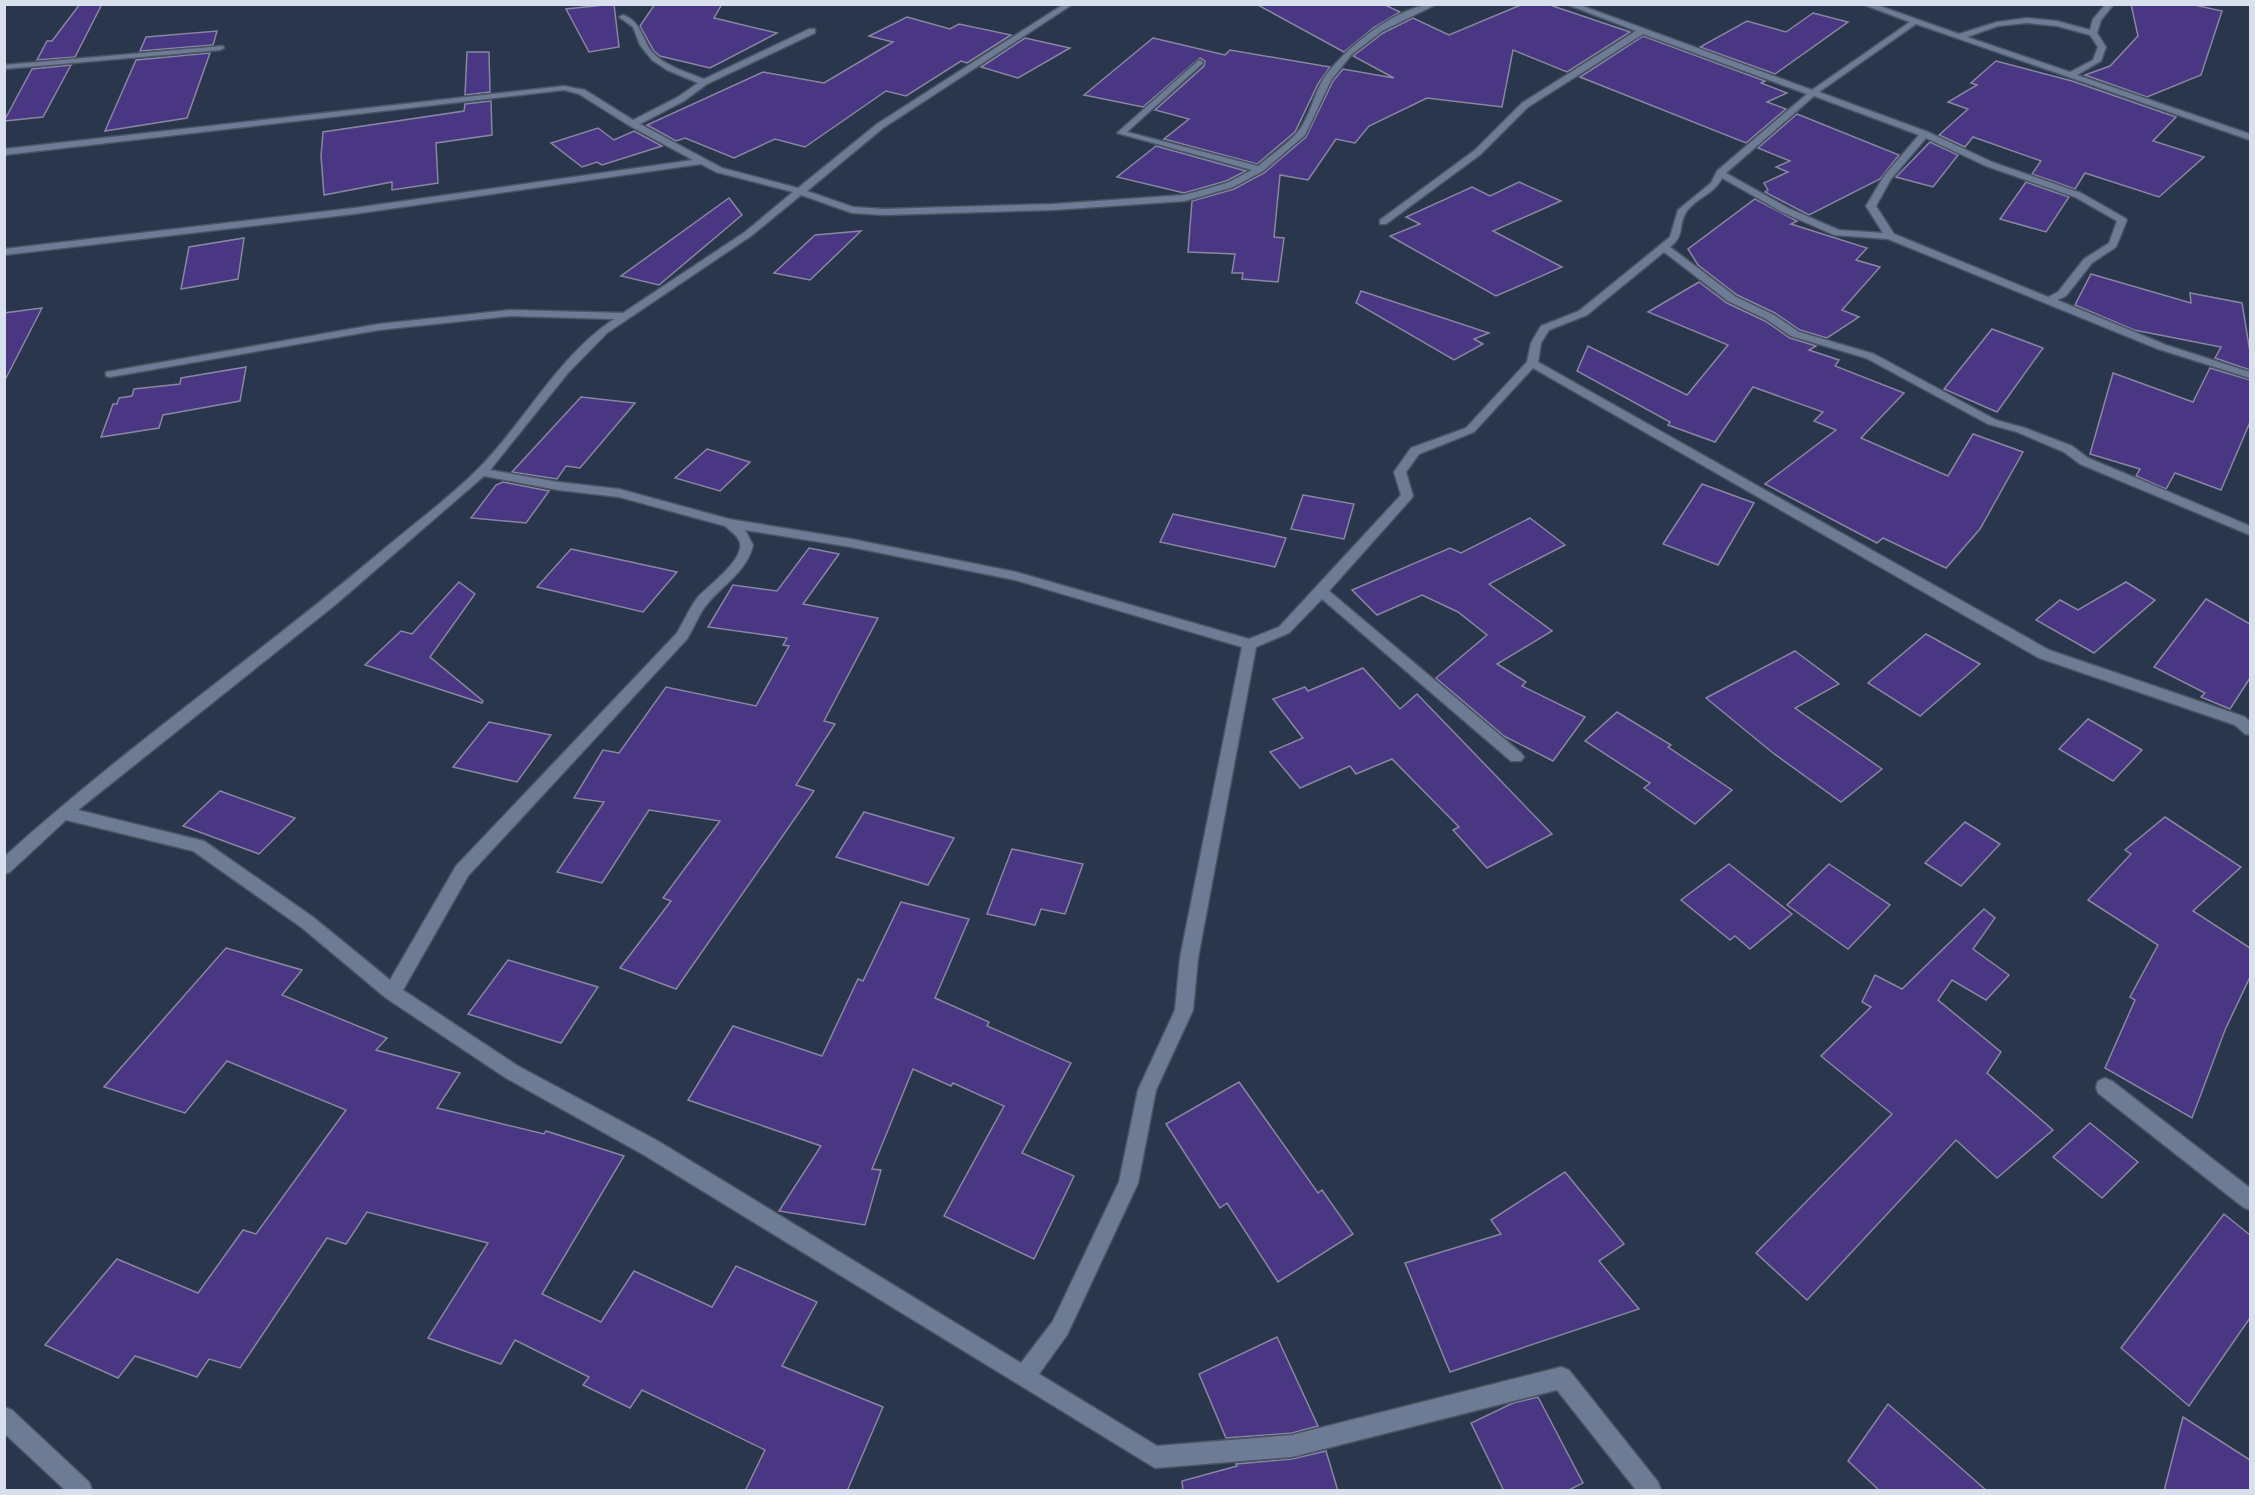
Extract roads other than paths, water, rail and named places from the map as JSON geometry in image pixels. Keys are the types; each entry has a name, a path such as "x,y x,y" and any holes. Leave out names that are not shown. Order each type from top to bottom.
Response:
{"street":[{"path":"4,867 63,813 330,602 482,472 564,371 603,331 738,241 880,126 1070,4"},
{"path":"4,152 433,104 546,88 582,92 633,124 719,170 799,191 852,210 884,212 1053,207 1185,198 1230,185 1260,169 1302,133 1327,80 1349,52 1379,29 1434,4"},
{"path":"1569,4 1925,134 1989,164 2078,195 2122,220 2113,245 2088,261 2062,294 2050,300"},
{"path":"1865,4 2250,137"},
{"path":"2093,33 2097,19 2111,4"},
{"path":"622,16 634,23 642,33 645,46 665,66 704,82"},
{"path":"1961,36 1989,24 2026,18 2057,22 2093,33 2102,47 2097,61 2072,74"},
{"path":"482,472 558,486 619,493 729,523 851,543 1016,576 1250,644 1284,630 1321,591 1407,496 1400,472 1415,451 1470,430 1532,363 1536,344 1545,328 1583,313 1675,238 1681,212 1715,184 1720,173 1814,92 1916,21"},
{"path":"1383,222 1478,152 1525,105 1643,30"},
{"path":"633,124 681,99 704,82 812,31"},
{"path":"4,68 220,48"},
{"path":"1199,62 1121,133 1260,169"},
{"path":"1890,236 1871,206 1887,178 1925,134"},
{"path":"4,252 121,240 529,188 702,161"},
{"path":"1720,173 1785,210 1837,233 1890,236 2162,347 2250,375"},
{"path":"1664,247 1732,299 1770,317 1796,334 1870,356 1992,422 2021,430 2058,445 2084,461 2250,531"},
{"path":"110,374 379,327 511,313 624,316"},
{"path":"1532,363 2044,654 2240,721 2250,730"},
{"path":"392,992 462,871 682,636 702,601 730,574 744,556 747,545 742,534 729,523"},
{"path":"1321,591 1516,757"},
{"path":"1024,1376 1060,1328 1128,1183 1147,1090 1184,1010 1189,958 1250,644"},
{"path":"63,813 198,846 307,922 392,992 512,1072 651,1148 1155,1457 1292,1446 1562,1378 1650,1491"},
{"path":"2105,1088 2250,1200"},
{"path":"4,1418 81,1491"}]}
